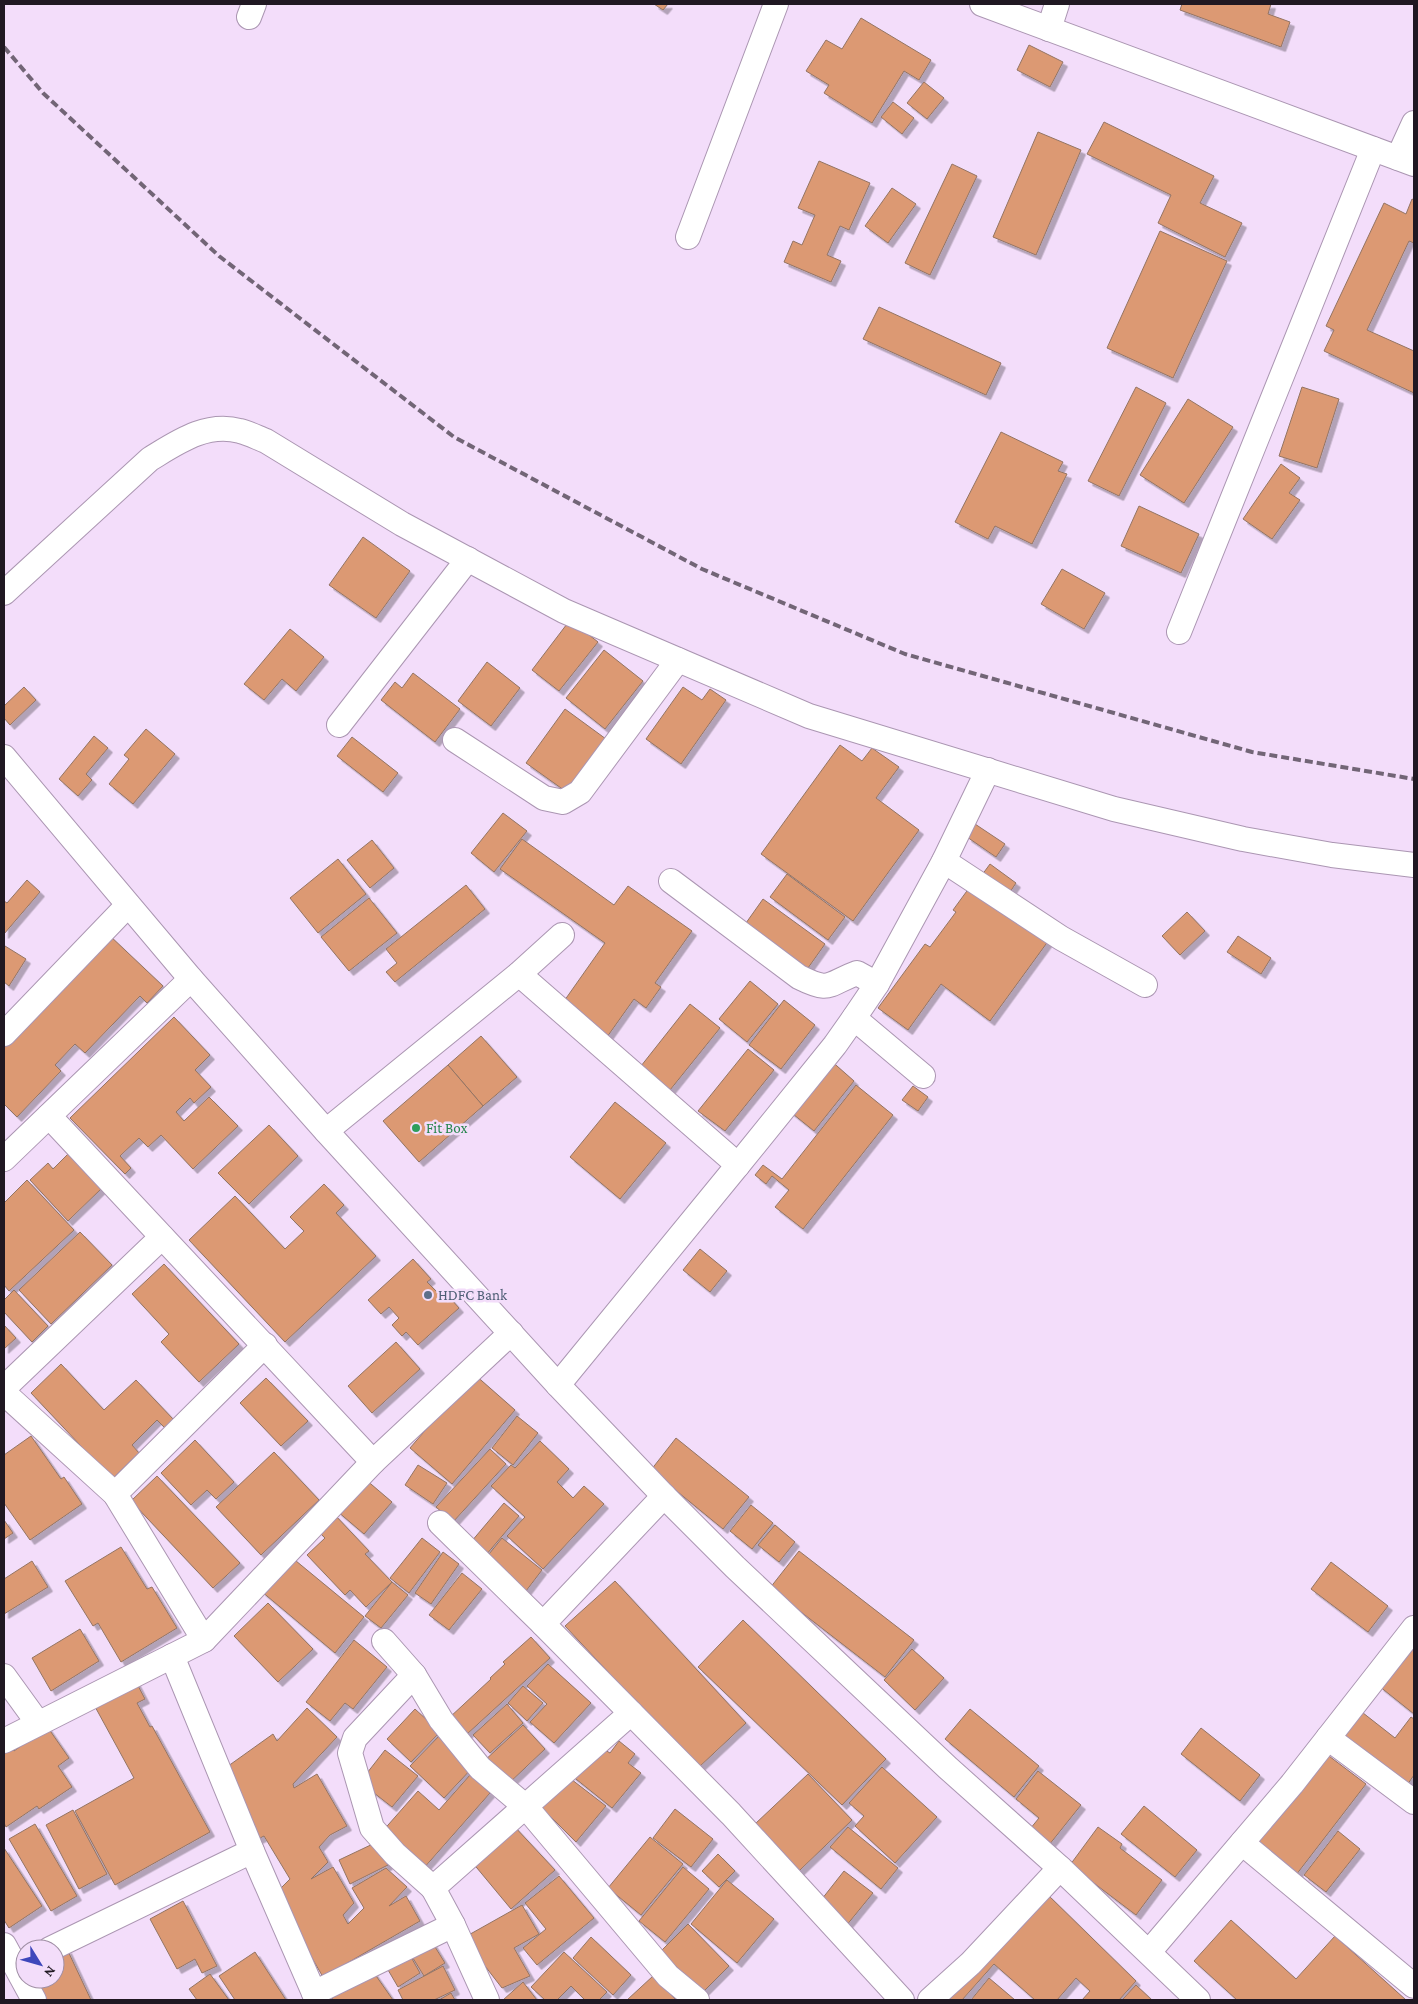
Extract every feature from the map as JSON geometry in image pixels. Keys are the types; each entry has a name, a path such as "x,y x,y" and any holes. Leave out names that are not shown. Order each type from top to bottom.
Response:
{"street":[{"path":"688,236 776,4"},
{"path":"982,4 1406,161 1414,123"},
{"path":"1050,29 1057,4"},
{"path":"1178,632 1373,148"},
{"path":"4,593 150,459 176,442 201,432 222,428 242,431 266,441 402,524 564,611 809,716 1114,809 1243,839 1332,855 1414,865"},
{"path":"339,725 468,559"},
{"path":"456,740 544,798 563,802 580,792 678,660"},
{"path":"4,757 191,979 326,1131 558,1384 664,1496 735,1567 948,1768 1060,1868 1198,2000"},
{"path":"558,1384 738,1165 835,1045 854,1018 877,984 944,861 988,770"},
{"path":"944,861 1061,938 1145,985"},
{"path":"672,881 799,977 817,986 829,986 857,973 877,984"},
{"path":"4,1034 128,905"},
{"path":"326,1131 519,974 562,935"},
{"path":"519,974 738,1165"},
{"path":"4,1159 191,979"},
{"path":"854,1018 923,1076"},
{"path":"49,1116 265,1345 372,1462"},
{"path":"4,1388 162,1237"},
{"path":"4,1741 204,1640 372,1462 511,1333"},
{"path":"115,1494 265,1345"},
{"path":"4,1393 115,1494 204,1640"},
{"path":"543,1624 664,1496"},
{"path":"440,1523 731,1814 902,2000"},
{"path":"1148,1952 1242,1843 1328,1738 1414,1628"},
{"path":"384,1641 414,1675 441,1720 480,1768 526,1807 668,1976 697,2000"},
{"path":"172,1656 252,1851 316,1996 453,1925"},
{"path":"414,1675 355,1738 350,1753 372,1828 395,1854 433,1888 453,1925 487,2000"},
{"path":"4,1676 38,1723"},
{"path":"433,1888 631,1713"},
{"path":"1328,1738 1414,1802"},
{"path":"1242,1843 1414,1986"},
{"path":"65,1942 252,1851"},
{"path":"930,2000 971,1964 1060,1868"},
{"path":"4,1945 15,1958"}],"building":[{"path":"654,4 668,4 663,10"},
{"path":"1182,4 1271,4 1268,14 1290,22 1281,47 1180,10"},
{"path":"861,18 931,60 919,80 904,71 872,123 824,93 829,85 806,71 826,40 842,49"},
{"path":"1029,45 1063,62 1050,87 1017,70"},
{"path":"924,82 944,98 927,119 907,103"},
{"path":"893,102 914,118 902,134 881,117"},
{"path":"1104,122 1214,176 1200,203 1242,223 1225,257 1158,223 1171,195 1087,154"},
{"path":"1038,132 1081,150 1036,255 993,237"},
{"path":"819,161 870,183 849,230 840,226 827,255 841,261 831,282 784,262 793,241 802,245 815,215 798,208"},
{"path":"952,164 977,176 930,275 905,263"},
{"path":"892,188 916,204 888,243 865,226"},
{"path":"1412,199 1414,200 1414,243 1409,241 1367,330 1414,351 1414,393 1324,351 1334,330 1326,326 1384,203 1406,214"},
{"path":"1160,231 1227,261 1173,378 1107,348"},
{"path":"879,307 1001,363 986,395 863,339"},
{"path":"1136,387 1166,403 1119,496 1088,481"},
{"path":"1302,387 1339,399 1317,468 1279,456"},
{"path":"1188,399 1233,427 1184,503 1140,475"},
{"path":"1001,432 1063,462 1058,471 1067,474 1032,544 995,526 988,539 955,522"},
{"path":"1281,464 1300,478 1289,493 1300,500 1272,539 1243,519"},
{"path":"1139,506 1199,534 1181,573 1121,546"},
{"path":"363,537 410,571 376,618 329,585"},
{"path":"1062,569 1105,593 1084,629 1041,604"},
{"path":"570,620 598,642 559,691 532,670"},
{"path":"290,629 324,657 296,691 282,679 264,700 244,684"},
{"path":"604,650 643,681 605,729 566,698"},
{"path":"487,662 520,688 491,726 458,701"},
{"path":"413,673 460,709 435,742 381,700 395,682 402,688"},
{"path":"24,687 36,700 10,725 4,718 4,706"},
{"path":"683,687 702,700 710,689 726,700 681,764 646,739"},
{"path":"565,709 606,739 568,793 526,763"},
{"path":"146,729 175,754 133,804 109,784 129,759 124,755"},
{"path":"94,736 108,748 86,774 92,780 78,796 59,779"},
{"path":"352,737 398,773 383,792 337,756"},
{"path":"840,745 862,761 872,748 899,767 876,798 919,830 853,921 761,854"},
{"path":"503,813 527,831 494,872 471,853"},
{"path":"975,824 1005,844 996,857 967,837"},
{"path":"522,839 614,905 628,886 692,931 655,983 661,987 646,1008 634,999 607,1037 562,1004 605,943 500,869"},
{"path":"372,840 394,868 370,888 347,860"},
{"path":"338,859 366,894 318,933 290,898"},
{"path":"990,864 1016,883 1006,898 979,879"},
{"path":"787,874 845,917 828,940 770,897"},
{"path":"27,880 40,892 4,934 4,901 7,903"},
{"path":"972,884 1049,940 990,1021 941,984 908,1030 878,1008 925,944 930,947 956,912 953,910"},
{"path":"466,885 485,909 395,982 386,972 397,963 386,949"},
{"path":"369,898 397,933 349,971 321,937"},
{"path":"763,899 825,944 803,975 741,930"},
{"path":"1187,912 1205,931 1180,955 1162,936"},
{"path":"108,934 163,986 147,1003 140,996 85,1053 75,1044 55,1065 61,1071 17,1117 4,1104 4,1042"},
{"path":"1238,936 1271,958 1261,974 1227,952"},
{"path":"5,946 26,959 9,986 4,982"},
{"path":"750,981 778,1004 747,1042 719,1019"},
{"path":"784,1000 815,1025 781,1069 749,1045"},
{"path":"690,1004 720,1028 670,1090 641,1066"},
{"path":"174,1017 210,1055 195,1070 211,1087 194,1103 190,1098 176,1112 184,1121 209,1097 238,1126 193,1169 161,1135 148,1147 139,1138 120,1156 131,1168 125,1174 70,1118"},
{"path":"481,1036 517,1077 483,1106 448,1065"},
{"path":"748,1049 774,1070 725,1131 698,1111"},
{"path":"829,1059 854,1081 814,1131 788,1110"},
{"path":"448,1065 483,1106 419,1162 383,1121"},
{"path":"856,1085 893,1115 803,1229 775,1207 789,1190 772,1176 766,1184 755,1175 763,1165 782,1179"},
{"path":"913,1086 928,1097 918,1111 902,1100"},
{"path":"615,1102 666,1143 620,1199 570,1157"},
{"path":"269,1125 298,1156 249,1204 218,1173"},
{"path":"69,1153 102,1188 68,1221 30,1180 48,1163 53,1169"},
{"path":"27,1180 74,1230 9,1291 4,1285 4,1203"},
{"path":"324,1184 344,1205 336,1213 376,1256 285,1342 189,1240 235,1196 285,1249 304,1231 290,1217"},
{"path":"80,1232 112,1265 51,1324 19,1290"},
{"path":"700,1249 727,1271 710,1292 683,1270"},
{"path":"413,1259 431,1279 427,1282 439,1294 443,1290 459,1308 418,1345 406,1332 402,1336 392,1325 399,1318 389,1307 381,1314 368,1300"},
{"path":"164,1264 239,1344 199,1382 161,1342 169,1334 132,1294"},
{"path":"14,1290 48,1326 32,1342 4,1312 4,1300"},
{"path":"4,1325 16,1338 4,1349"},
{"path":"396,1342 420,1369 372,1413 348,1386"},
{"path":"61,1364 104,1410 136,1380 173,1419 165,1428 157,1420 132,1445 139,1453 112,1479 31,1393"},
{"path":"474,1374 515,1410 452,1484 410,1448"},
{"path":"266,1378 308,1421 281,1446 240,1403"},
{"path":"517,1416 538,1433 513,1465 492,1448"},
{"path":"31,1436 61,1479 64,1477 82,1504 30,1540 4,1503 4,1455"},
{"path":"676,1438 749,1497 723,1529 651,1470"},
{"path":"195,1440 234,1482 216,1499 207,1490 191,1505 161,1473"},
{"path":"540,1441 569,1469 557,1482 573,1498 584,1486 604,1504 543,1569 507,1536 525,1517 491,1486 511,1465 515,1468"},
{"path":"490,1449 506,1464 453,1522 436,1507"},
{"path":"274,1452 319,1500 261,1555 216,1507"},
{"path":"418,1465 447,1483 433,1504 405,1485"},
{"path":"157,1476 240,1563 213,1588 131,1501"},
{"path":"365,1479 392,1502 364,1534 337,1511"},
{"path":"504,1503 519,1516 486,1555 471,1542"},
{"path":"751,1505 773,1523 752,1549 730,1531"},
{"path":"334,1514 369,1551 365,1554 392,1582 366,1607 350,1590 345,1595 307,1555 325,1538 317,1530"},
{"path":"4,1520 13,1533 4,1539"},
{"path":"775,1525 795,1542 779,1562 758,1545"},
{"path":"422,1538 440,1552 409,1593 390,1578"},
{"path":"502,1538 542,1570 526,1591 485,1559"},
{"path":"121,1547 147,1589 152,1587 177,1628 121,1662 98,1623 93,1626 65,1581"},
{"path":"799,1551 914,1640 885,1677 770,1588"},
{"path":"443,1552 459,1564 431,1604 415,1593"},
{"path":"290,1556 364,1617 335,1653 261,1591"},
{"path":"32,1561 48,1587 4,1614 4,1579"},
{"path":"1331,1562 1388,1606 1368,1632 1311,1589"},
{"path":"462,1573 482,1589 449,1630 429,1615"},
{"path":"615,1581 746,1723 698,1768 565,1626"},
{"path":"392,1582 408,1595 381,1628 365,1616"},
{"path":"268,1603 313,1649 278,1682 234,1636"},
{"path":"743,1620 886,1759 842,1805 698,1667"},
{"path":"80,1629 99,1661 51,1691 32,1658"},
{"path":"531,1637 550,1658 466,1735 449,1718 491,1679 505,1664 503,1662"},
{"path":"354,1640 387,1667 353,1709 345,1703 330,1721 306,1702"},
{"path":"1414,1641 1414,1714 1379,1686"},
{"path":"912,1649 944,1678 915,1710 884,1680"},
{"path":"548,1664 591,1703 554,1743 530,1722 547,1704 527,1686"},
{"path":"135,1680 145,1699 137,1703 150,1727 152,1726 210,1832 115,1885 75,1811 134,1778 93,1703"},
{"path":"523,1686 543,1703 527,1721 508,1703"},
{"path":"507,1704 523,1723 490,1753 473,1735"},
{"path":"307,1708 337,1737 293,1784 294,1788 317,1774 347,1826 330,1835 319,1847 328,1862 311,1879 333,1867 354,1903 343,1915 348,1924 364,1908 352,1888 386,1868 407,1887 389,1906 406,1896 420,1921 323,1977 275,1894 290,1879 264,1836 258,1839 224,1769 273,1734 277,1741"},
{"path":"415,1709 440,1732 411,1762 387,1739"},
{"path":"970,1709 1039,1766 1014,1797 945,1739"},
{"path":"1358,1709 1395,1738 1411,1717 1414,1719 1414,1775 1405,1788 1338,1735"},
{"path":"44,1722 69,1758 58,1766 72,1787 39,1809 37,1806 6,1827 4,1823 4,1745 8,1742 14,1751 36,1735"},
{"path":"523,1725 545,1749 506,1786 483,1762"},
{"path":"1201,1728 1260,1775 1240,1801 1181,1754"},
{"path":"441,1734 474,1766 444,1798 410,1766"},
{"path":"619,1741 635,1754 628,1763 641,1773 612,1808 571,1775 600,1747 610,1753"},
{"path":"385,1750 418,1776 392,1807 360,1782"},
{"path":"1325,1753 1366,1784 1296,1875 1256,1845"},
{"path":"882,1767 937,1817 895,1863 855,1826 864,1816 849,1803"},
{"path":"1038,1771 1081,1805 1049,1845 1030,1829 1039,1818 1016,1799"},
{"path":"808,1774 852,1820 799,1871 755,1824"},
{"path":"470,1775 490,1793 423,1869 381,1833 418,1791 439,1810"},
{"path":"567,1776 606,1806 576,1842 536,1802"},
{"path":"1144,1806 1197,1850 1175,1877 1121,1834"},
{"path":"675,1809 713,1839 691,1867 653,1838"},
{"path":"73,1810 107,1874 79,1889 46,1825"},
{"path":"35,1824 77,1896 51,1911 9,1839"},
{"path":"513,1825 555,1870 511,1909 472,1862"},
{"path":"848,1827 898,1868 881,1889 830,1847"},
{"path":"1098,1827 1122,1844 1120,1848 1162,1880 1136,1915 1070,1865"},
{"path":"1338,1831 1360,1849 1326,1892 1304,1875"},
{"path":"650,1837 683,1864 641,1915 608,1888"},
{"path":"377,1842 388,1865 350,1884 339,1860"},
{"path":"4,1848 42,1906 9,1928 4,1920"},
{"path":"718,1854 735,1871 719,1887 702,1871"},
{"path":"683,1867 709,1889 665,1942 639,1921"},
{"path":"844,1871 873,1893 846,1926 818,1904"},
{"path":"559,1876 594,1918 537,1965 523,1948 546,1929 525,1903"},
{"path":"727,1880 774,1919 737,1963 691,1924"},
{"path":"1047,1894 1136,1981 1119,2000 1082,2000 1090,1991 1076,1978 1057,2000 1035,2000 994,1964 962,2000 938,2000"},
{"path":"183,1901 217,1966 202,1973 195,1959 177,1969 150,1919"},
{"path":"522,1905 539,1934 514,1948 530,1976 502,1988 485,1966 480,1963 465,1937"},
{"path":"1231,1920 1296,1979 1335,1936 1406,2000 1237,2000 1194,1961"},
{"path":"688,1924 729,1966 702,1993 661,1951"},
{"path":"591,1937 631,1975 613,1995 573,1958"},
{"path":"432,1942 445,1963 424,1976 411,1955"},
{"path":"67,1949 91,2000 38,2000 33,1989 65,1989 65,1950"},
{"path":"407,1950 420,1973 398,1987 384,1963"},
{"path":"255,1952 286,2000 235,2000 219,1976"},
{"path":"564,1952 607,1992 599,2000 585,2000 571,1986 557,2000 545,2000 531,1987"},
{"path":"443,1966 455,1990 434,2000 403,2000 398,1990"},
{"path":"372,1970 393,2000 333,2000 330,1993"},
{"path":"210,1974 229,2000 197,2000 189,1989"},
{"path":"653,1976 676,2000 627,2000"},
{"path":"989,1978 1015,2000 971,2000"},
{"path":"523,1982 537,2000 503,2000"},
{"path":"1136,1985 1152,2000 1122,2000"},
{"path":"451,1993 455,2000 439,2000"}],"railway":[{"path":"4,47 43,93 219,256 454,437 702,569 905,654 1252,752 1414,779"}],"place":[{"name":"Fit Box","path":"416,1128"},
{"name":"HDFC Bank","path":"428,1295"}]}
